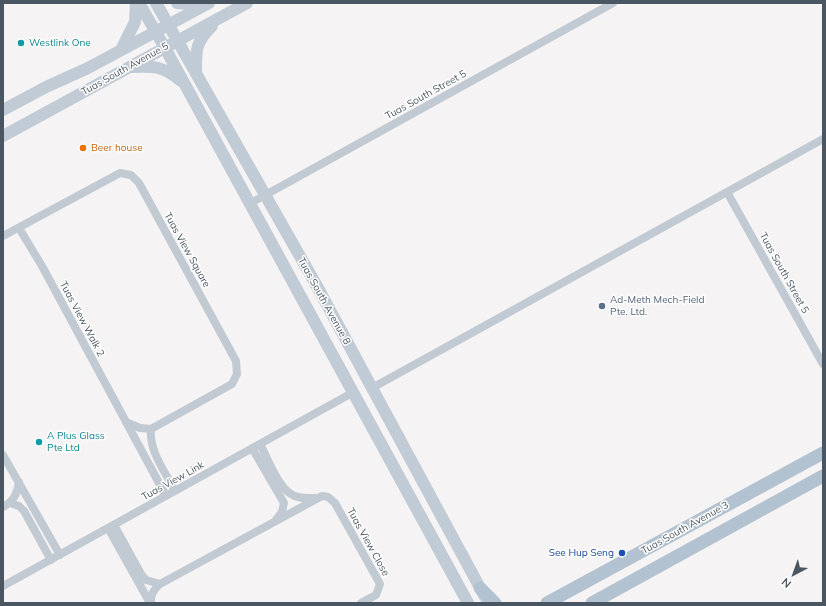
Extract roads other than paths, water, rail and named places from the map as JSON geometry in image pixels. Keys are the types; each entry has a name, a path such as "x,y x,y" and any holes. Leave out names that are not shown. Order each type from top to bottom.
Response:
{"main road":[{"name":"Tuas South Avenue 3","path":"547,603 823,453"},
{"name":"Tuas South Avenue 3","path":"592,603 823,476"},
{"path":"480,588 495,603"}],"street":[{"name":"Tuas South Avenue 8","path":"137,3 165,48 468,603"},
{"path":"121,50 135,22 137,3"},
{"name":"Tuas South Avenue 8","path":"156,3 372,388 488,603"},
{"path":"177,3 207,4"},
{"name":"Tuas South Avenue 5","path":"3,136 247,3"},
{"name":"Tuas South Street 5","path":"249,204 612,3"},
{"name":"Tuas South Avenue 5","path":"3,110 46,86 88,68 207,4"},
{"path":"196,73 197,45 200,39 221,17"},
{"path":"129,67 156,66 171,73 184,83"},
{"path":"372,388 823,139"},
{"name":"Tuas View Square","path":"3,236 120,173 131,175 139,183 236,361 238,374 232,384 151,429"},
{"name":"Tuas South Street 5","path":"727,192 823,364"},
{"name":"Tuas View Walk 2","path":"19,228 42,266 166,496"},
{"name":"Tuas View Link","path":"3,586 352,393"},
{"path":"126,422 140,428 151,429 150,439 152,448 175,491"},
{"name":"Tuas View Close","path":"260,444 283,488 300,498 317,498 322,496 328,497 335,504 380,584 376,595 361,603"},
{"path":"252,448 284,503 282,512 274,522"},
{"path":"3,455 60,555"},
{"path":"6,505 18,491 19,482"},
{"path":"151,603 153,594 160,584 317,498"},
{"path":"6,505 19,506 24,511 50,560"},
{"path":"111,526 146,580 160,584"},
{"path":"111,526 151,603"}],"place":[{"name":"Westlink One","path":"21,43"},
{"name":"Beer house","path":"83,148"},
{"name":"Ad-Meth Mech-Field Pte. Ltd.","path":"602,306"},
{"name":"A Plus Glass Pte Ltd","path":"39,442"},
{"name":"See Hup Seng","path":"622,553"}]}
